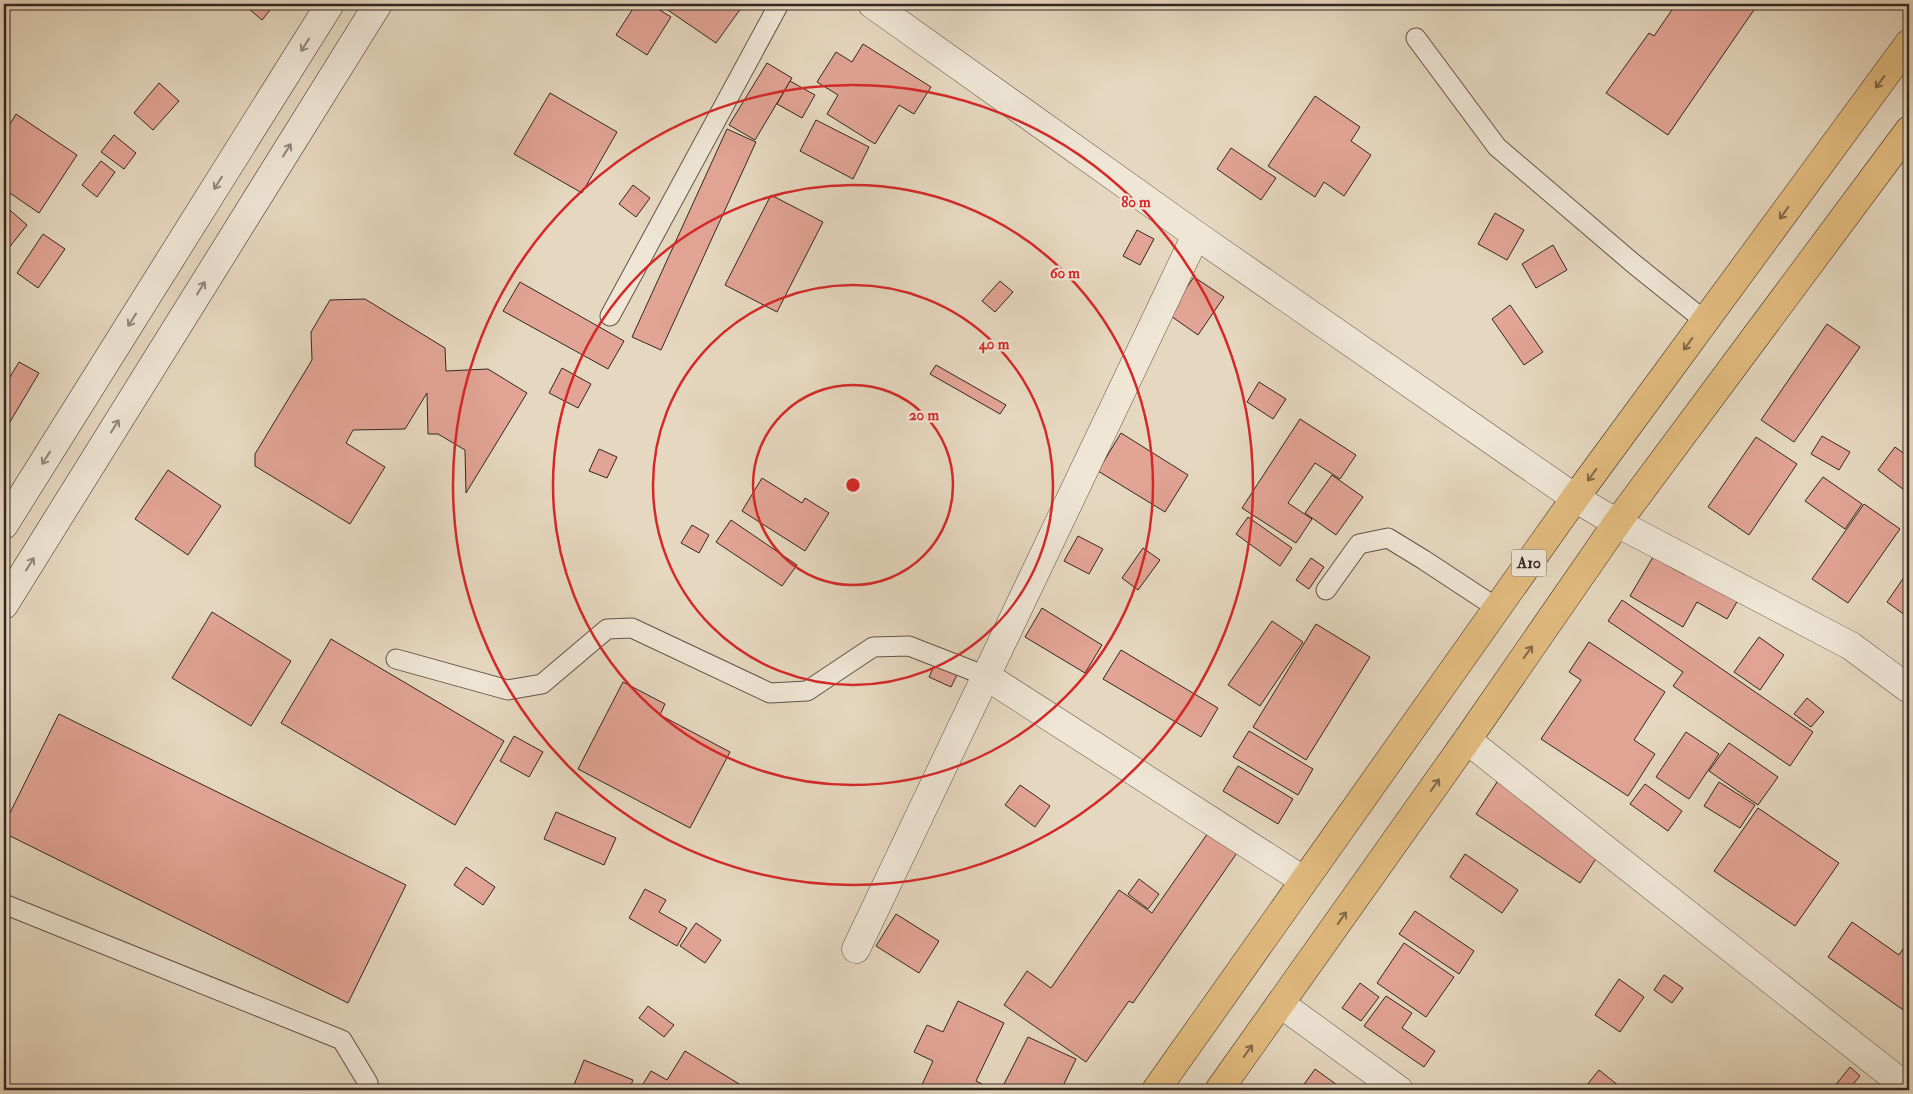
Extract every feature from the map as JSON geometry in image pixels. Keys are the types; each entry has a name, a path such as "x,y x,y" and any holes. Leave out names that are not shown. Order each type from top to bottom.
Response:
{"highway":[{"name":"A10","path":"1156,1090 1575,498 1909,42"},
{"path":"1219,1090 1467,740 1617,523 1909,130"}],"street":[{"path":"4,525 330,4"},
{"path":"4,605 378,4"},
{"path":"872,4 1196,235 1575,498 1617,523 1850,646 1909,689"},
{"path":"856,949 1196,235"},
{"path":"986,676 1303,880"},
{"path":"1467,740 1909,1089"},
{"path":"1281,1004 1399,1090"}],"lane":[{"path":"610,316 779,4"},
{"path":"1416,38 1496,147 1634,264 1705,321"},
{"path":"1326,590 1358,544 1388,538 1497,608"},
{"path":"396,659 508,690 542,684 607,629 632,628 770,693 808,691 873,647 909,646 986,676"},
{"path":"4,904 342,1040 368,1083 368,1090"}],"building":[{"path":"243,4 275,4 262,20"},
{"path":"636,4 650,4 671,17 647,55 616,35"},
{"path":"659,4 744,4 716,43"},
{"path":"1676,4 1758,4 1668,135 1606,93 1649,33 1654,36"},
{"path":"863,44 931,87 914,114 899,105 875,144 827,114 838,95 817,82 836,52 852,62"},
{"path":"767,63 792,78 755,140 729,125"},
{"path":"790,81 815,95 802,118 777,104"},
{"path":"159,83 179,101 153,130 134,113"},
{"path":"550,93 617,132 582,193 514,154"},
{"path":"1315,96 1360,127 1351,141 1371,155 1344,196 1324,182 1315,197 1268,166"},
{"path":"16,114 77,155 39,213 4,189 4,134"},
{"path":"816,120 869,147 853,179 800,151"},
{"path":"727,129 756,142 661,350 632,337"},
{"path":"114,135 136,153 124,169 101,152"},
{"path":"1231,148 1276,178 1261,200 1217,169"},
{"path":"101,161 115,172 97,197 82,185"},
{"path":"633,185 650,198 636,217 619,204"},
{"path":"771,195 823,222 777,312 725,285"},
{"path":"4,205 27,225 8,249 4,245"},
{"path":"1495,213 1524,230 1507,260 1478,244"},
{"path":"1137,230 1154,239 1140,265 1123,256"},
{"path":"43,234 65,249 38,288 17,273"},
{"path":"1553,245 1567,270 1536,288 1522,264"},
{"path":"1194,277 1224,297 1198,335 1168,314"},
{"path":"1000,281 1013,292 995,312 982,301"},
{"path":"520,282 624,341 608,369 503,311"},
{"path":"365,299 445,348 446,371 488,369 527,393 466,493 465,450 438,434 428,434 427,393 405,429 353,430 346,443 385,467 350,524 255,466 255,454 312,360 311,332 330,300"},
{"path":"1510,305 1543,352 1524,365 1492,319"},
{"path":"1827,324 1860,347 1794,442 1761,420"},
{"path":"19,362 39,373 4,432 4,387"},
{"path":"936,365 1006,405 1000,414 930,374"},
{"path":"562,368 591,384 578,408 549,393"},
{"path":"1259,382 1286,399 1273,419 1247,402"},
{"path":"1300,419 1356,455 1340,479 1315,463 1288,503 1312,519 1296,543 1242,508"},
{"path":"1121,433 1188,475 1165,512 1098,471"},
{"path":"1822,436 1850,452 1839,470 1811,454"},
{"path":"1756,437 1797,464 1749,535 1708,507"},
{"path":"1895,447 1909,457 1908,493 1878,470"},
{"path":"599,449 617,457 607,478 589,471"},
{"path":"168,470 221,506 188,555 135,519"},
{"path":"1332,475 1363,497 1336,535 1305,513"},
{"path":"1823,477 1862,504 1845,529 1805,501"},
{"path":"762,478 802,503 805,498 829,513 805,551 742,511"},
{"path":"1864,504 1900,529 1848,603 1812,579"},
{"path":"1248,517 1292,548 1280,566 1236,534"},
{"path":"731,520 797,565 782,586 716,542"},
{"path":"692,525 709,535 699,553 681,543"},
{"path":"1078,536 1103,549 1089,574 1064,561"},
{"path":"1143,548 1160,560 1138,590 1122,578"},
{"path":"1653,557 1685,575 1690,566 1741,595 1727,619 1697,602 1683,627 1630,596"},
{"path":"1311,558 1324,567 1309,589 1296,580"},
{"path":"1909,570 1909,618 1887,602"},
{"path":"1622,600 1813,732 1790,766 1673,686 1683,672 1608,621"},
{"path":"1042,608 1102,645 1085,673 1025,637"},
{"path":"212,612 291,661 251,726 172,678"},
{"path":"1272,621 1303,642 1260,706 1228,685"},
{"path":"1316,624 1370,657 1306,760 1253,727"},
{"path":"1759,637 1784,655 1760,690 1734,672"},
{"path":"331,639 504,741 455,825 281,723"},
{"path":"1589,642 1665,692 1634,740 1655,754 1628,796 1541,739 1581,680 1569,672"},
{"path":"1121,650 1218,708 1201,737 1103,679"},
{"path":"939,655 962,665 951,687 929,677"},
{"path":"623,682 665,704 660,715 730,752 690,828 578,769"},
{"path":"1807,698 1824,712 1811,727 1794,714"},
{"path":"59,714 406,885 348,1003 4,833 4,825"},
{"path":"1249,731 1313,769 1298,795 1233,757"},
{"path":"1686,732 1719,754 1689,799 1656,777"},
{"path":"514,736 543,752 529,777 500,761"},
{"path":"1729,743 1778,777 1758,805 1709,771"},
{"path":"1238,766 1293,799 1278,824 1223,791"},
{"path":"1501,776 1605,845 1580,883 1476,814"},
{"path":"1719,782 1755,805 1740,828 1704,806"},
{"path":"1645,784 1682,811 1668,831 1630,804"},
{"path":"1020,785 1050,806 1035,827 1005,805"},
{"path":"1758,808 1839,863 1795,926 1714,871"},
{"path":"556,812 616,838 604,865 544,839"},
{"path":"1210,830 1239,850 1133,1003 1129,1001 1086,1062 1004,1005 1027,971 1051,988 1119,890 1152,913"},
{"path":"1465,854 1518,890 1502,913 1450,877"},
{"path":"466,867 495,887 483,905 454,885"},
{"path":"1139,879 1159,894 1148,909 1128,894"},
{"path":"645,889 666,900 659,912 687,928 677,946 629,918"},
{"path":"1415,911 1474,951 1459,974 1399,934"},
{"path":"896,914 939,941 919,973 876,946"},
{"path":"1852,922 1899,955 1909,940 1909,1014 1828,957"},
{"path":"696,923 721,940 705,963 680,946"},
{"path":"1404,943 1454,977 1426,1017 1377,983"},
{"path":"1664,975 1683,988 1672,1003 1654,990"},
{"path":"1619,979 1644,997 1620,1032 1595,1015"},
{"path":"1360,983 1379,997 1361,1021 1342,1008"},
{"path":"1386,996 1412,1013 1402,1028 1435,1051 1424,1067 1364,1026"},
{"path":"958,1001 1004,1023 976,1081 994,1090 920,1089 933,1061 914,1052 927,1025 943,1032"},
{"path":"648,1006 674,1025 664,1037 639,1018"},
{"path":"1028,1037 1076,1059 1061,1090 1001,1090"},
{"path":"685,1051 749,1090 640,1089 651,1071 667,1080"},
{"path":"584,1060 633,1080 629,1090 572,1090"},
{"path":"1850,1067 1860,1076 1848,1090 1838,1090 1834,1087"},
{"path":"1315,1069 1344,1090 1300,1090"},
{"path":"1599,1070 1624,1090 1583,1090"},
{"path":"1506,1084 1515,1090 1502,1090"}]}
